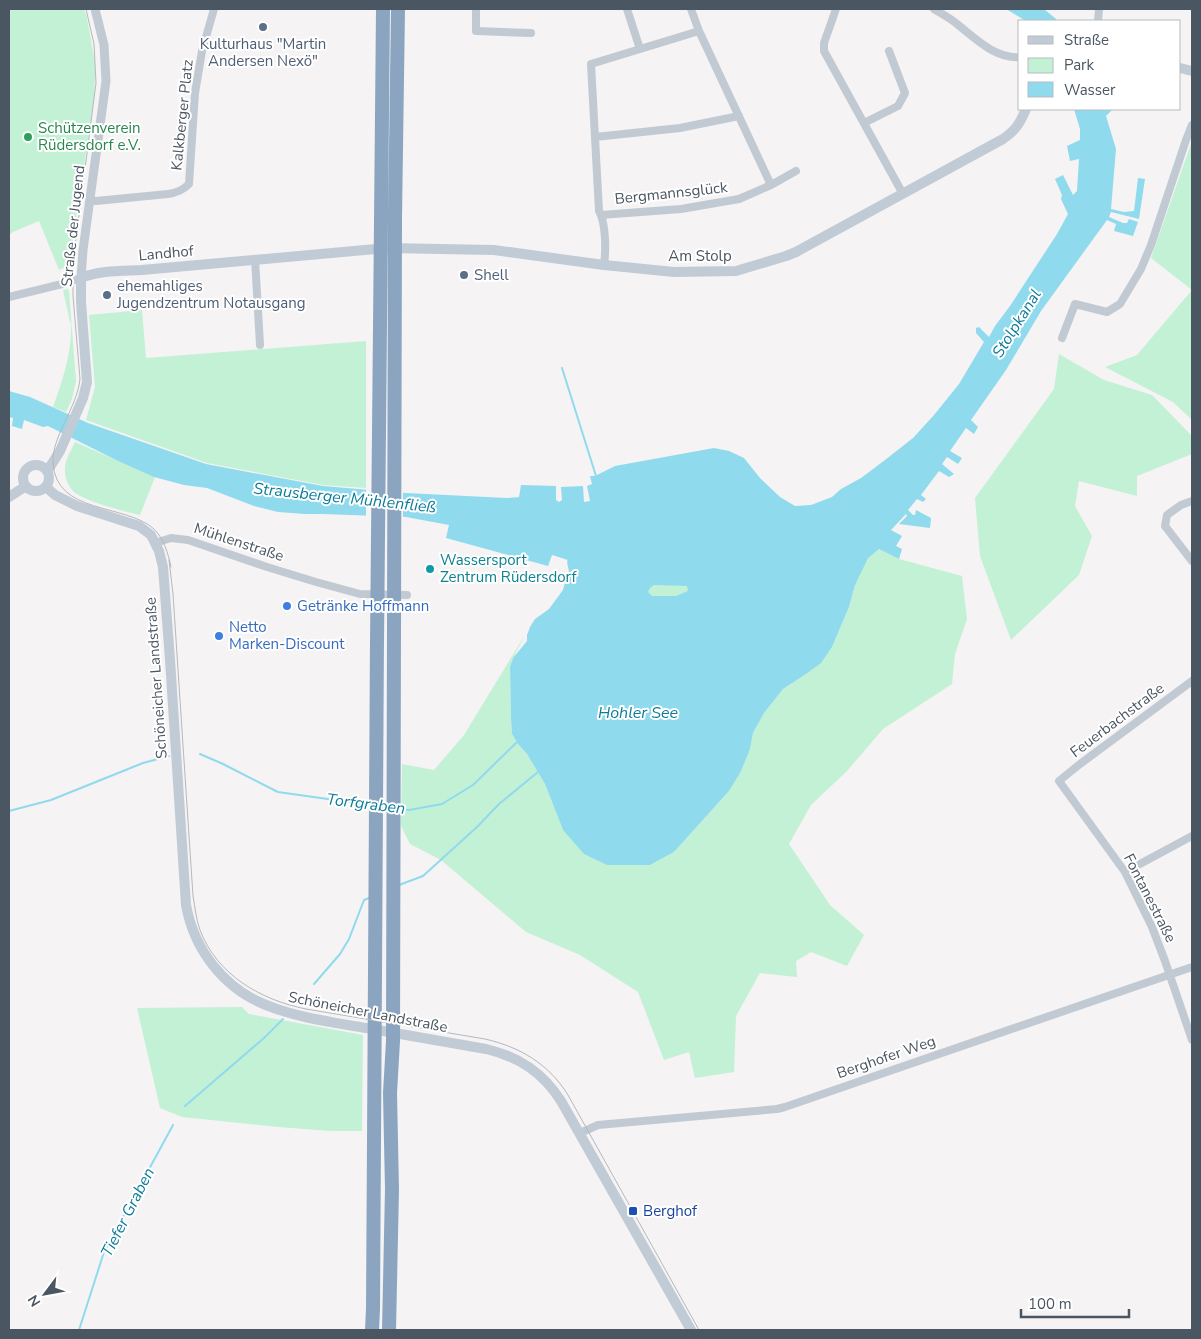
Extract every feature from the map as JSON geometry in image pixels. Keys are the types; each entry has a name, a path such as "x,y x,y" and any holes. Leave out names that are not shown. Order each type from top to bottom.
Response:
{"highway":[{"path":"372,1330 383,9"},
{"path":"389,1330 392,1189 390,1093 393,1041 395,218 398,9"}],"main road":[{"name":"Am Stolp","path":"387,248 494,250 604,265 674,272 736,271 796,252 1003,139 1012,133 1019,124 1026,110"},
{"name":"Landhof","path":"81,278 102,273 387,248"},
{"name":"Straße der Jugend","path":"48,470 60,451 81,404 87,382 81,278"},
{"path":"41,465 48,470 50,479 43,490 28,489 23,478 29,467 41,465"},
{"path":"9,497 26,486"},
{"path":"46,487 54,495 77,506 139,526 148,532 155,543"},
{"name":"Schöneicher Landstraße","path":"155,543 159,551 164,585 186,905 190,925 196,939 210,961 223,977 244,993 261,1003 284,1012 486,1048 509,1055 529,1066 549,1084 561,1101 691,1330"}],"street":[{"name":"Straße der Jugend","path":"81,278 83,250 106,81 104,45 95,9"},
{"name":"Kalkberger Platz","path":"90,200 176,193 189,184 195,93 199,67 214,9"},
{"path":"476,9 476,31 530,33"},
{"path":"628,9 640,49"},
{"path":"691,9 699,32 771,185"},
{"path":"836,9 824,43 824,51 903,194"},
{"path":"934,9 955,22 988,48 1006,56 1018,57"},
{"name":"Bergmannsglück","path":"604,265 606,255 604,232 599,211 591,64 699,32"},
{"path":"864,123 898,106 905,92 889,52"},
{"path":"595,137 680,128 739,116"},
{"path":"1062,338 1075,304 1107,312 1120,304 1141,269 1151,245 1192,125"},
{"name":"Bergmannsglück","path":"601,215 681,209 739,200 796,171"},
{"path":"255,259 260,345"},
{"path":"9,297 81,278"},
{"path":"1192,501 1181,505 1167,515 1165,526 1192,561"},
{"name":"Mühlenstraße","path":"155,543 171,538 188,540 316,582 360,594 407,595"},
{"name":"Feuerbachstraße","path":"1059,781 1192,681"},
{"name":"Fontanestraße","path":"1059,781 1125,872 1152,926 1192,1040"},
{"path":"1125,872 1192,836"},
{"name":"Berghofer Weg","path":"580,1133 598,1124 777,1108 797,1103 1192,967"}],"green space":[{"path":"9,9 84,9 87,18 95,63 94,99 69,265 59,270 39,221 9,235"},
{"path":"1192,141 1192,290 1151,258"},
{"path":"68,289 69,291 76,381 72,399 66,412 53,407 70,345 71,323 63,290"},
{"path":"1192,290 1192,420 1173,402 1105,367 1137,355"},
{"path":"142,310 146,358 366,341 366,488 323,485 207,463 86,420 95,387 89,315"},
{"path":"1059,354 1104,380 1152,395 1192,436 1192,454 1137,476 1137,496 1079,481 1075,506 1092,536 1079,575 1011,640 980,556 975,498 1054,389"},
{"path":"75,442 155,477 140,515 115,509 79,495 72,490 65,474 65,467"},
{"path":"879,549 899,559 962,576 967,619 955,654 952,684 883,729 847,771 811,805 789,844 830,905 864,935 847,966 811,952 796,961 797,977 760,973 736,1016 734,1072 695,1078 689,1052 664,1060 638,992 580,955 526,932 441,860 410,844 401,826 402,764 434,770 464,735 525,635 510,667 512,734 527,754 545,784 563,830 630,865 650,865 674,852 729,791 750,749 753,733 764,713 783,689 803,676 832,647 849,607 855,585 789,607 563,589 569,571 567,563"},
{"path":"242,1007 249,1014 363,1035 362,1131 279,1127 182,1117 160,1108 137,1008"}],"water":[{"path":"1006,9 1044,9 1056,20 1024,20"},
{"name":"Hohler See","path":"1074,110 1112,110 1106,116 1116,149 1111,209 1124,212 1134,211 1138,178 1145,179 1139,219 1111,212 1109,217 1123,223 1127,223 1129,219 1138,222 1133,236 1114,231 1116,224 1107,220 1041,311 1006,370 971,420 978,427 974,434 966,428 950,451 962,458 958,464 947,457 942,464 954,474 949,477 939,471 921,495 926,499 923,502 917,499 908,510 913,515 915,515 916,510 931,518 930,528 899,524 907,516 906,514 891,530 902,536 896,546 902,549 899,559 879,549 868,558 855,585 849,607 832,647 821,663 783,689 764,713 753,733 750,749 741,771 729,791 674,852 650,865 607,865 584,854 563,830 545,784 527,754 512,734 510,667 513,658 527,641 527,635 535,619 549,609 563,590 569,571 568,560 552,555 548,566 446,538 449,525 406,517 305,514 278,512 254,506 207,488 184,485 154,477 48,426 43,427 24,420 22,429 12,426 13,418 9,417 9,391 30,397 88,423 206,464 323,486 406,493 507,498 519,497 521,485 556,486 556,500 559,502 562,500 561,487 583,486 584,502 590,501 587,486 592,484 590,476 595,476 615,466 714,448 729,451 744,458 760,478 780,497 795,506 811,505 832,497 841,489 861,478 913,438 959,384 984,342 976,333 976,328 979,327 989,337 1057,234 1068,214 1055,179 1063,175 1073,195 1077,191 1079,159 1070,161 1067,146 1080,140 1080,129","holes":["654,585 687,586 688,591 676,596 652,596 648,592"]}],"pier":[{"path":"366,488 403,491 403,520 366,519"}],"waterway":[{"path":"562,368 596,476"},
{"name":"Torfgraben","path":"400,809 409,810 442,804 473,785 517,742"},
{"name":"Torfgraben","path":"200,754 278,792 370,805"},
{"name":"Torfgraben","path":"9,811 51,800 143,763 169,756"},
{"path":"399,885 423,876 477,827 499,804 538,772"},
{"path":"314,984 340,954 349,939 364,900 369,898"},
{"name":"Tiefer Graben","path":"185,1106 264,1038 283,1019"},
{"name":"Tiefer Graben","path":"79,1330 104,1252 173,1125"}],"tram line":[{"path":"86,9 94,44 96,83 73,262 73,296 80,379 74,401 56,442 53,462 57,479 66,491 78,500 126,515 154,529 165,546 171,567"},
{"path":"169,560 173,594 193,896 200,930 217,960 242,983 257,992 289,1005 498,1042 522,1052 543,1066 552,1074 568,1095 699,1330"}],"place":[{"name":"Kulturhaus \"Martin Andersen Nexö\"","path":"263,27"},
{"name":"Schützenverein Rüdersdorf e.V.","path":"28,137"},
{"name":"Shell","path":"464,275"},
{"name":"ehemahliges Jugendzentrum Notausgang","path":"107,295"},
{"name":"Wassersport Zentrum Rüdersdorf","path":"430,569"},
{"name":"Getränke Hoffmann","path":"287,606"},
{"name":"Netto Marken-Discount","path":"219,636"},
{"name":"Berghof","path":"633,1211"}],"water label":[{"name":"Stolpkanal","path":"1016,323"},
{"name":"Strausberger Mühlenfließ","path":"345,497"}]}
